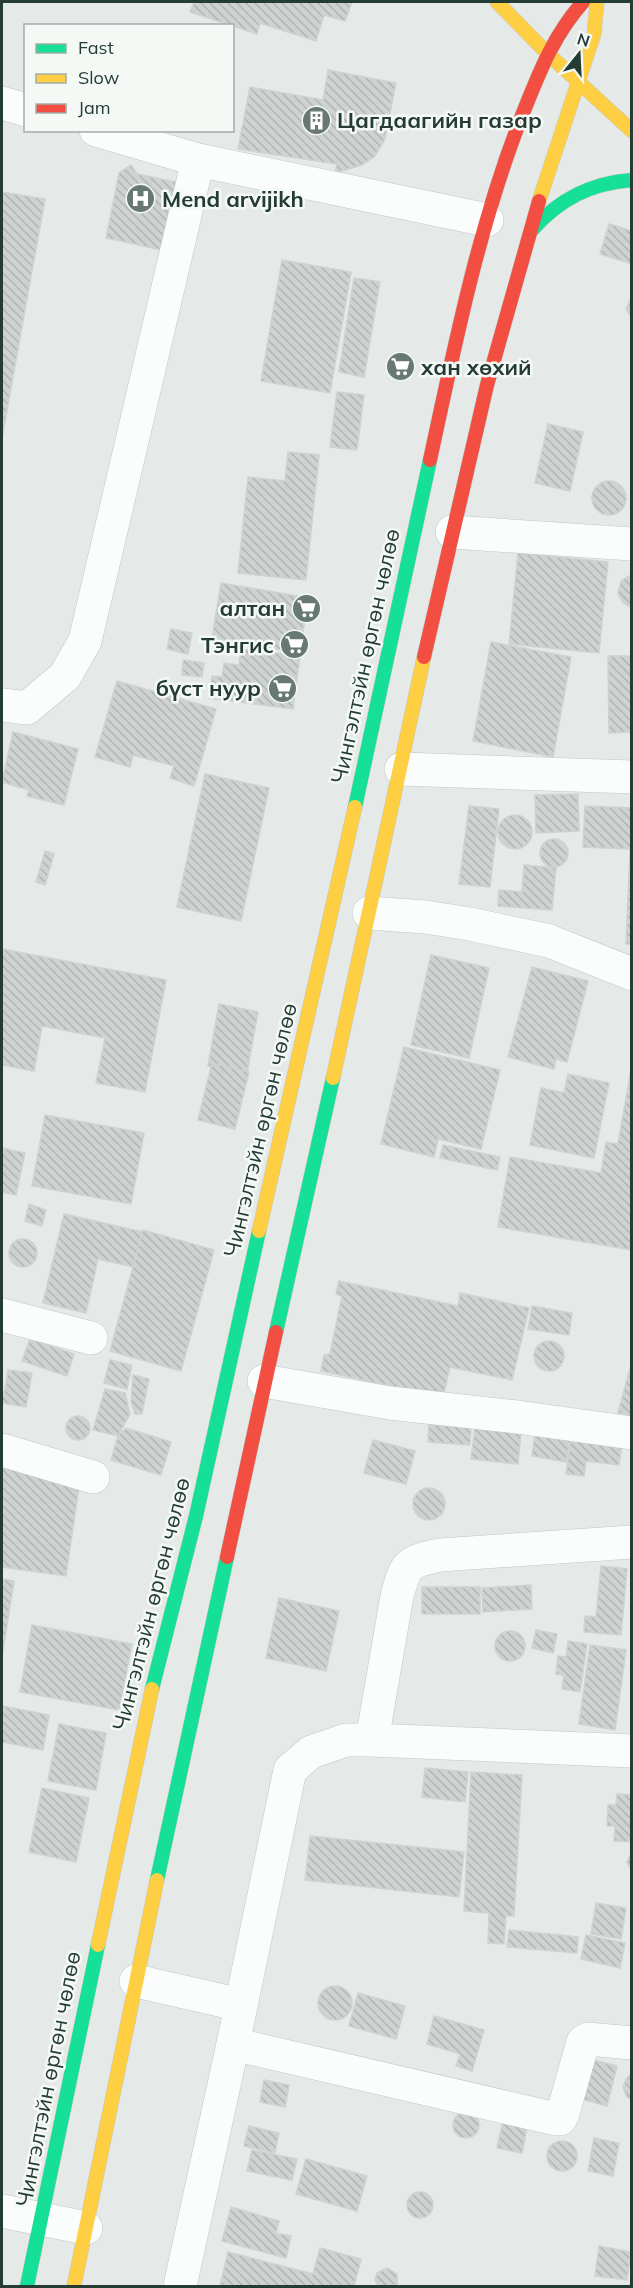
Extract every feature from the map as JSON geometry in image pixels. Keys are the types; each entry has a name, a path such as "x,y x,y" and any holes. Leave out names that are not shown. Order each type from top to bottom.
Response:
{"main road":[{"path":"497,2 632,131"},
{"name":"Чингэлтэйн өргөн чөлөө","path":"27,2286 143,1726 196,1516 225,1374 340,876 413,530 449,373 487,220 513,139 548,53 566,21 583,2"},
{"path":"74,2286 136,1981 264,1380 452,532 487,386 530,232 549,166 594,34 597,2"},
{"path":"530,232 553,207 576,193 606,182 632,180"}],"street":[{"path":"2,103 24,109"},
{"path":"103,132 198,160 487,220"},
{"path":"2,705 27,708 65,676 85,641 198,160"},
{"path":"452,532 632,544"},
{"path":"401,769 632,777"},
{"path":"369,913 425,917 549,941 632,974"},
{"path":"2,1315 92,1338"},
{"path":"264,1380 390,1403 454,1412 518,1417 632,1433"},
{"path":"2,1450 93,1477"},
{"path":"372,1740 397,1596 404,1572 414,1561 440,1555 632,1542"},
{"path":"180,2286 290,1770 311,1752 346,1740 632,1751"},
{"path":"136,1981 241,2005"},
{"path":"233,2044 560,2119 583,2042 588,2039 632,2043"},
{"path":"2,2211 86,2228"}],"building":[{"path":"194,2 352,2 345,21 324,15 316,41 260,23 257,34 234,26 234,24 227,24 190,12"},
{"name":"Цагдаагийн газар","path":"328,70 396,83 385,139 375,156 362,165 335,173 337,164 238,149 250,87 323,100"},
{"path":"131,165 137,174 176,182 162,250 106,238 119,173"},
{"path":"2,192 45,199 2,438"},
{"path":"609,224 632,231 632,264 600,254"},
{"path":"282,260 351,272 330,393 261,381"},
{"path":"354,278 380,282 364,377 339,372"},
{"path":"632,298 632,318 626,309"},
{"path":"337,392 364,395 357,450 330,447"},
{"path":"548,424 583,432 570,491 535,483"},
{"path":"288,452 319,455 306,580 238,573 248,477 285,481"},
{"path":"609,481 621,486 626,498 621,510 609,515 597,510 592,498 597,486"},
{"path":"518,553 608,562 599,653 509,644"},
{"path":"631,575 632,608 623,603 618,593 621,581"},
{"path":"221,583 309,598 299,653 212,638"},
{"path":"171,629 192,633 188,654 167,649"},
{"path":"491,642 571,657 553,757 473,741"},
{"path":"241,649 300,656 293,709 209,698 212,676 222,677 224,663 239,665"},
{"path":"608,656 632,656 632,732 609,733"},
{"path":"183,660 204,663 202,677 182,675"},
{"path":"117,681 216,709 194,786 170,778 174,766 133,755 130,767 95,757"},
{"path":"13,732 78,749 64,805 27,796 29,790 2,782"},
{"path":"205,774 269,788 241,921 177,907"},
{"path":"578,794 579,831 536,833 535,795"},
{"path":"469,806 499,809 490,887 459,884"},
{"path":"585,806 632,808 632,944 626,944 630,849 583,847"},
{"path":"515,815 527,820 532,832 527,844 515,849 503,844 498,832 503,820"},
{"path":"554,839 564,843 568,853 564,863 554,867 544,863 540,853 544,843"},
{"path":"45,851 54,854 45,885 36,882"},
{"path":"524,865 556,868 552,910 498,906 499,890 522,892"},
{"path":"2,949 166,980 145,1092 96,1083 105,1038 42,1026 34,1071 2,1065"},
{"path":"431,955 489,968 469,1058 411,1045"},
{"path":"532,967 588,981 567,1062 556,1059 554,1069 508,1057"},
{"path":"219,1004 258,1012 247,1073 208,1066"},
{"path":"404,1047 500,1070 481,1149 438,1139 434,1157 381,1144"},
{"path":"212,1063 249,1072 235,1129 198,1120"},
{"path":"631,1069 632,1250 498,1227 510,1157 601,1173 606,1142 618,1144"},
{"path":"568,1074 609,1083 594,1158 530,1145 541,1088 564,1093"},
{"path":"45,1115 144,1133 131,1204 32,1186"},
{"path":"443,1145 500,1157 497,1170 440,1158"},
{"path":"2,1148 25,1153 16,1195 2,1192"},
{"path":"29,1204 46,1210 42,1226 25,1221"},
{"path":"64,1214 143,1232 134,1267 98,1259 86,1313 43,1303"},
{"path":"143,1230 214,1250 181,1371 110,1351"},
{"path":"23,1239 33,1243 37,1253 33,1263 23,1267 13,1263 9,1253 13,1243"},
{"path":"339,1281 458,1306 460,1293 529,1308 512,1380 450,1367 443,1397 321,1371 324,1355 330,1354 342,1296 336,1294"},
{"path":"532,1306 572,1313 569,1335 528,1329"},
{"path":"30,1339 74,1354 67,1376 22,1361"},
{"path":"549,1341 560,1345 564,1356 560,1367 549,1371 538,1367 534,1356 538,1345"},
{"path":"110,1360 132,1365 127,1389 104,1383"},
{"path":"632,1361 632,1416 618,1413"},
{"path":"8,1370 32,1373 26,1407 2,1403 2,1391 5,1391"},
{"path":"133,1375 149,1379 142,1414 135,1414 131,1402"},
{"path":"105,1389 125,1393 130,1414 118,1436 93,1430"},
{"path":"78,1416 87,1419 90,1428 87,1437 78,1440 69,1437 66,1428 69,1419"},
{"path":"429,1425 471,1427 470,1445 428,1442"},
{"path":"475,1427 521,1432 518,1464 471,1459"},
{"path":"126,1428 171,1442 161,1475 111,1460 118,1436"},
{"path":"535,1433 570,1439 566,1462 532,1456"},
{"path":"571,1437 622,1443 619,1465 586,1461 584,1476 566,1474"},
{"path":"373,1440 415,1451 406,1484 364,1473"},
{"path":"2,1468 80,1480 66,1576 2,1567"},
{"path":"429,1488 440,1493 445,1504 440,1515 429,1520 418,1515 413,1504 418,1493"},
{"path":"601,1566 627,1569 621,1635 584,1632 585,1616 596,1617"},
{"path":"2,1579 14,1581 2,1657"},
{"path":"531,1585 532,1609 483,1612 482,1588"},
{"path":"422,1587 480,1587 480,1614 422,1614"},
{"path":"279,1598 339,1611 326,1671 266,1658"},
{"path":"32,1625 132,1644 119,1710 20,1692"},
{"path":"536,1630 557,1634 553,1653 532,1648"},
{"path":"510,1631 516,1632 524,1640 524,1652 516,1660 510,1661 504,1660 496,1652 495,1646 496,1640 504,1632"},
{"path":"568,1641 587,1644 580,1692 562,1689 564,1675 556,1674 558,1656 566,1657"},
{"path":"590,1645 626,1650 615,1730 579,1724"},
{"path":"2,1706 49,1715 43,1750 2,1742"},
{"path":"59,1724 106,1733 96,1790 48,1781"},
{"path":"425,1768 468,1772 465,1802 422,1797"},
{"path":"471,1772 522,1775 514,1916 506,1916 504,1944 488,1943 489,1913 464,1911"},
{"path":"42,1788 89,1798 76,1862 29,1852"},
{"path":"617,1794 632,1795 632,1842 614,1841 615,1826 607,1826 608,1805 616,1805"},
{"path":"310,1836 464,1852 459,1897 305,1880"},
{"path":"632,1851 632,1872 627,1862"},
{"path":"596,1903 626,1908 621,1939 591,1934"},
{"path":"509,1930 578,1937 577,1953 507,1947"},
{"path":"586,1935 625,1943 620,1968 581,1959"},
{"path":"335,1986 347,1991 352,2003 347,2015 335,2020 323,2015 318,2003 323,1991"},
{"path":"358,1993 405,2006 396,2039 349,2026"},
{"path":"434,2016 484,2030 472,2071 456,2066 460,2054 427,2044"},
{"path":"586,2058 617,2066 607,2106 575,2097"},
{"path":"632,2075 632,2100 627,2097 623,2088"},
{"path":"264,2080 289,2085 285,2107 260,2102"},
{"path":"466,2112 475,2116 479,2125 475,2134 466,2138 457,2134 453,2125 457,2116"},
{"path":"505,2112 529,2117 522,2153 497,2148"},
{"path":"249,2126 279,2133 275,2153 244,2146"},
{"path":"594,2138 619,2143 613,2176 588,2171"},
{"path":"562,2141 573,2145 577,2156 573,2167 562,2171 551,2167 547,2156 551,2145"},
{"path":"252,2150 297,2159 292,2180 247,2171"},
{"path":"306,2159 367,2176 357,2211 296,2194"},
{"path":"420,2192 429,2196 433,2205 429,2214 420,2218 411,2214 407,2205 411,2196"},
{"path":"231,2207 279,2221 276,2233 291,2236 286,2258 222,2241"},
{"path":"599,2246 631,2252 627,2280 595,2276"},
{"path":"320,2248 361,2259 354,2286 220,2286 228,2252 313,2274"},
{"path":"387,2268 397,2274 397,2285 378,2286 375,2280 377,2273"}],"traffic: fast":[{"path":"532,230 565,201 589,189 632,180"},
{"path":"355,807 430,460"},
{"path":"276,1332 333,1078"},
{"path":"152,1689 196,1516 259,1231"},
{"path":"157,1880 227,1557"},
{"path":"27,2286 98,1945"}],"traffic: slow":[{"path":"497,2 547,53 632,131"},
{"path":"539,201 594,34 597,2"},
{"path":"333,1078 424,657"},
{"path":"259,1231 355,807"},
{"path":"98,1945 152,1689"},
{"path":"74,2286 157,1880"}],"traffic: jam":[{"path":"430,460 469,285 507,155 548,54 563,28 583,2"},
{"path":"424,657 487,385 539,201"},
{"path":"227,1557 276,1332"}],"place":[{"name":"Цагдаагийн газар","path":"316,120"},
{"name":"Mend arvijikh","path":"141,199"},
{"name":"хан хөхий","path":"400,367"},
{"name":"алтан","path":"306,608"},
{"name":"Тэнгис","path":"295,645"},
{"name":"бүст нуур","path":"282,688"}]}
